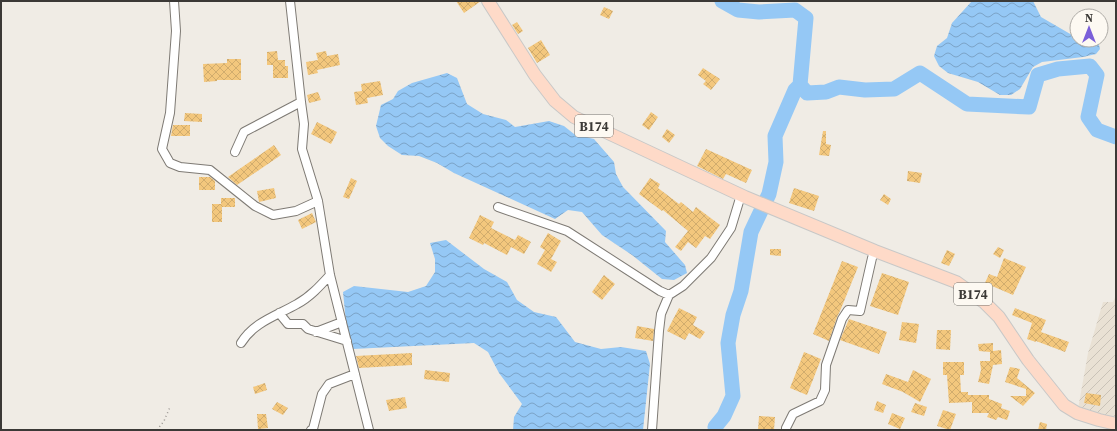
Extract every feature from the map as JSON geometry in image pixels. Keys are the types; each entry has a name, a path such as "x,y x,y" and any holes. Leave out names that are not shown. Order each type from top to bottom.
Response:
{"main road":[{"name":"B174","path":"488,1 535,75 555,101 574,117 743,196 875,251 956,282 984,302 999,317 1028,360 1064,405 1077,413 1116,424"}],"street":[{"path":"174,1 176,31 170,114 162,149 170,163 180,168 210,170 255,206 273,215 296,211 318,201"},
{"path":"290,1 304,124 302,149 318,201 330,275 369,430"},
{"path":"235,152 244,132 301,102"},
{"path":"652,430 661,314 669,295 683,286 711,258 732,228 743,196"},
{"path":"498,207 567,231 660,291 669,295"},
{"path":"786,430 793,414 820,401 825,390 826,365 842,319 848,310 860,311 872,258 875,251"},
{"path":"241,343 247,333 258,324 298,303 319,287 330,275"},
{"path":"279,313 288,324 304,324 308,329 347,341"},
{"path":"316,332 342,322"},
{"path":"311,430 322,394 329,384 354,374"}],"path":[{"path":"157,430 164,421 170,407"}],"shaded area":[{"path":"1116,295 1116,418 1078,409 1088,353 1103,302 1113,302"}],"water":[{"path":"972,1 1033,1 1041,17 1069,33 1069,48 1100,49 1096,54 1083,57 1042,62 1033,67 1020,89 1011,95 1000,95 978,82 948,73 939,66 934,56 937,46 947,38 952,23"},
{"path":"447,73 457,78 467,104 483,114 506,120 515,127 549,121 564,126 574,134 594,139 614,162 616,174 623,187 666,231 665,242 685,265 687,273 674,280 662,279 632,255 602,235 582,212 568,210 555,219 454,173 437,163 419,156 402,155 388,146 380,138 376,126 381,105 393,99 398,91 412,83"},
{"path":"446,240 484,269 507,282 517,300 534,312 556,317 575,342 601,349 621,347 646,351 650,364 643,430 513,430 514,417 522,404 499,373 488,352 474,343 353,349 346,322 343,292 354,286 408,292 426,286 435,272 435,259 430,243"}],"building":[{"path":"456,1 481,1 464,13"},
{"path":"604,7 613,11 609,19 600,15"},
{"path":"517,22 523,31 518,34 512,25"},
{"path":"541,40 550,55 537,63 528,48"},
{"path":"277,51 278,60 285,60 285,66 288,66 288,78 273,78 273,65 267,65 267,52"},
{"path":"326,51 327,56 338,54 340,65 317,70 318,73 308,75 306,62 318,60 316,53"},
{"path":"227,59 241,59 241,80 217,80 204,82 203,64 227,63"},
{"path":"703,68 720,79 711,90 703,84 706,81 698,75"},
{"path":"380,81 383,95 367,98 368,103 356,105 354,92 362,91 361,84"},
{"path":"318,92 321,100 309,103 307,95"},
{"path":"651,112 658,117 649,130 642,125"},
{"path":"185,113 202,114 202,122 184,121"},
{"path":"317,122 337,132 331,144 311,134"},
{"path":"173,125 190,125 190,136 171,136"},
{"path":"667,129 675,135 669,143 662,137"},
{"path":"823,131 826,131 826,144 831,145 829,156 819,155"},
{"path":"274,145 281,155 237,185 228,177"},
{"path":"706,149 752,170 746,183 726,174 723,179 697,166"},
{"path":"908,171 922,173 920,183 907,181"},
{"path":"199,177 210,177 215,181 215,190 199,190"},
{"path":"351,178 357,181 349,199 343,197"},
{"path":"650,178 660,184 658,188 679,204 681,202 693,212 696,207 720,225 710,239 705,236 696,248 688,242 681,251 675,247 688,231 663,210 662,211 639,194"},
{"path":"274,188 276,198 259,202 257,191"},
{"path":"794,188 819,196 814,211 789,203"},
{"path":"884,194 891,199 888,205 880,200"},
{"path":"221,198 235,198 235,207 222,207 222,222 212,222 212,204 221,204"},
{"path":"312,213 316,222 302,229 298,220"},
{"path":"480,215 494,222 491,228 515,240 518,235 531,242 524,254 511,247 507,255 484,243 483,245 469,238"},
{"path":"548,233 561,241 551,259 557,262 551,272 537,264 545,250 540,247"},
{"path":"998,247 1004,250 1000,258 993,254"},
{"path":"770,249 781,249 781,256 770,255"},
{"path":"947,250 955,254 949,266 941,263"},
{"path":"1004,258 1026,267 1013,295 985,283 989,274 997,277"},
{"path":"842,261 858,267 837,317 829,341 813,334"},
{"path":"882,273 909,282 898,315 870,306"},
{"path":"604,275 615,284 602,300 592,292"},
{"path":"679,308 697,317 693,325 705,332 700,339 689,333 685,340 667,331"},
{"path":"1015,308 1046,320 1041,332 1069,342 1065,352 1027,339 1032,323 1012,315"},
{"path":"849,319 887,332 879,354 840,340"},
{"path":"902,322 919,324 916,343 899,340"},
{"path":"637,326 654,329 653,341 635,338"},
{"path":"937,330 951,330 950,350 936,349"},
{"path":"993,343 993,351 1001,350 1002,364 993,365 989,384 978,382 981,370 980,361 990,361 990,352 979,351 978,344"},
{"path":"804,352 821,359 807,395 790,388"},
{"path":"412,353 412,365 359,368 356,356"},
{"path":"943,362 964,362 964,375 960,375 961,392 968,392 968,395 989,395 989,399 1002,404 1001,408 1010,411 1007,420 998,417 996,420 987,417 989,413 972,413 972,402 949,403 947,375 943,375"},
{"path":"1010,367 1020,369 1017,378 1035,393 1023,406 1010,396 1026,396 1026,389 1005,382"},
{"path":"425,370 450,373 449,382 424,379"},
{"path":"913,370 931,379 920,402 903,392 882,384 886,374 908,382"},
{"path":"265,383 267,390 255,394 253,387"},
{"path":"1086,393 1101,395 1100,406 1084,403"},
{"path":"405,397 407,408 389,411 386,400"},
{"path":"877,401 886,405 883,413 874,410"},
{"path":"277,402 288,408 283,415 272,409"},
{"path":"915,403 927,407 924,416 911,412"},
{"path":"943,410 956,414 950,430 937,426"},
{"path":"892,413 905,418 900,429 888,424"},
{"path":"257,414 266,414 268,428 258,429"},
{"path":"759,416 775,417 774,430 758,430"},
{"path":"1040,422 1047,424 1046,430 1038,430"}],"waterway":[{"path":"722,1 738,10 759,12 795,10 806,18 800,85 807,93 826,92 839,87 865,90 894,89 920,73 967,104 1029,107 1038,75 1058,69 1090,66 1097,75 1088,117 1097,130 1116,137"},
{"path":"716,430 715,427 724,416 733,396 728,343 733,315 741,291 751,232 769,194 776,162 775,136 795,90 800,85"}]}
